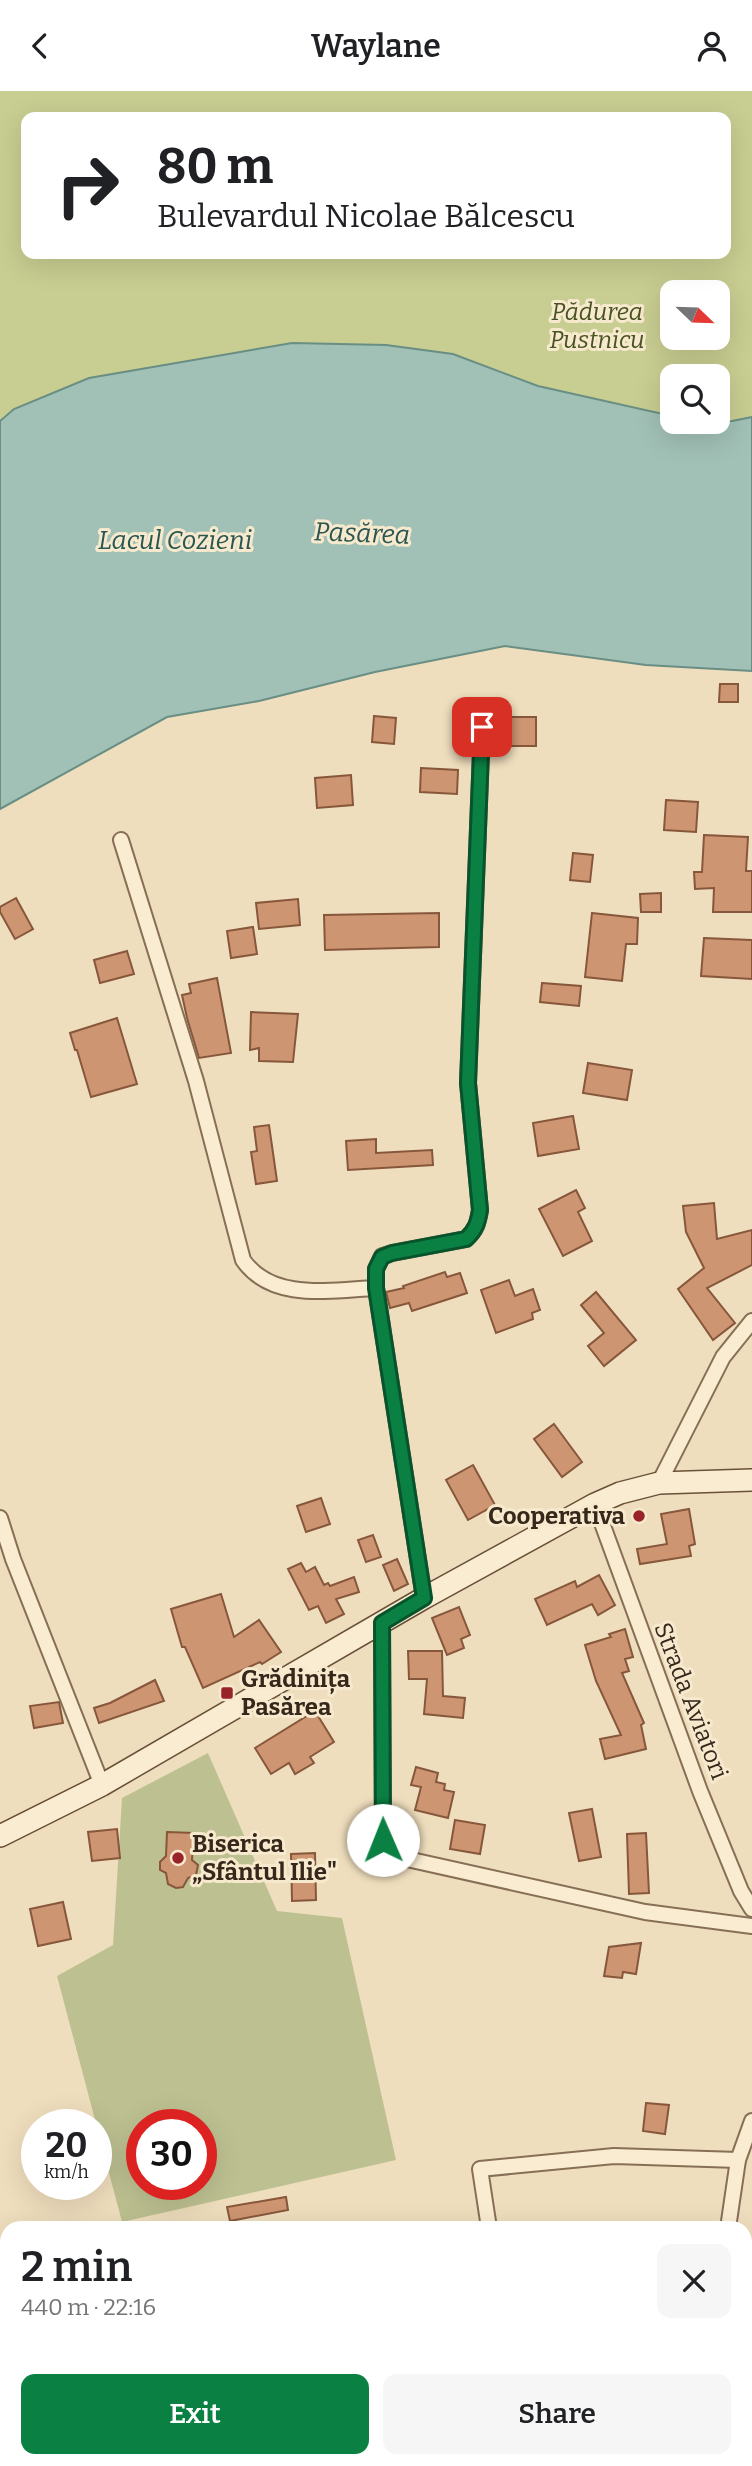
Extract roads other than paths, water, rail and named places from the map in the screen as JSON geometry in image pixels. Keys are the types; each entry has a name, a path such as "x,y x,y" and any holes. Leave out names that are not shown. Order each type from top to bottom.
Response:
{"main road":[{"path":"0,1836 102,1785 424,1598 595,1504 620,1493 659,1483 752,1480"}],"street":[{"path":"424,1598 376,1288 376,1269 382,1257 466,1239 474,1232 478,1222 480,1210 468,1083 482,727"},
{"path":"121,840 195,1081 243,1260 250,1271 262,1280 283,1287 309,1291 376,1288"},
{"path":"659,1483 723,1357 752,1321"},
{"name":"Strada Aviatori","path":"595,1504 700,1791 741,1891 752,1909"},
{"path":"0,1518 13,1559 102,1785"},
{"path":"382,1623 383,1840 387,1850 398,1857 645,1912 752,1926"},
{"path":"728,2221 738,2160 752,2121"},
{"path":"488,2221 480,2169 614,2156 738,2160"}],"water":[{"name":"Lacul Cozieni","path":"292,343 386,345 453,354 538,386 660,413 660,434 730,434 730,421 752,417 752,671 646,665 505,646 375,672 259,701 167,717 0,809 0,421 14,409 89,378"}],"place":[{"name":"Cooperativa","path":"639,1516"},
{"name":"Grădinița Pasărea","path":"227,1693"},
{"name":"Biserica „Sfântul Ilie\"","path":"178,1858"}],"park label":[{"name":"Pădurea Pustnicu","path":"597,326"}],"water label":[{"name":"Pasărea","path":"362,533"}]}
